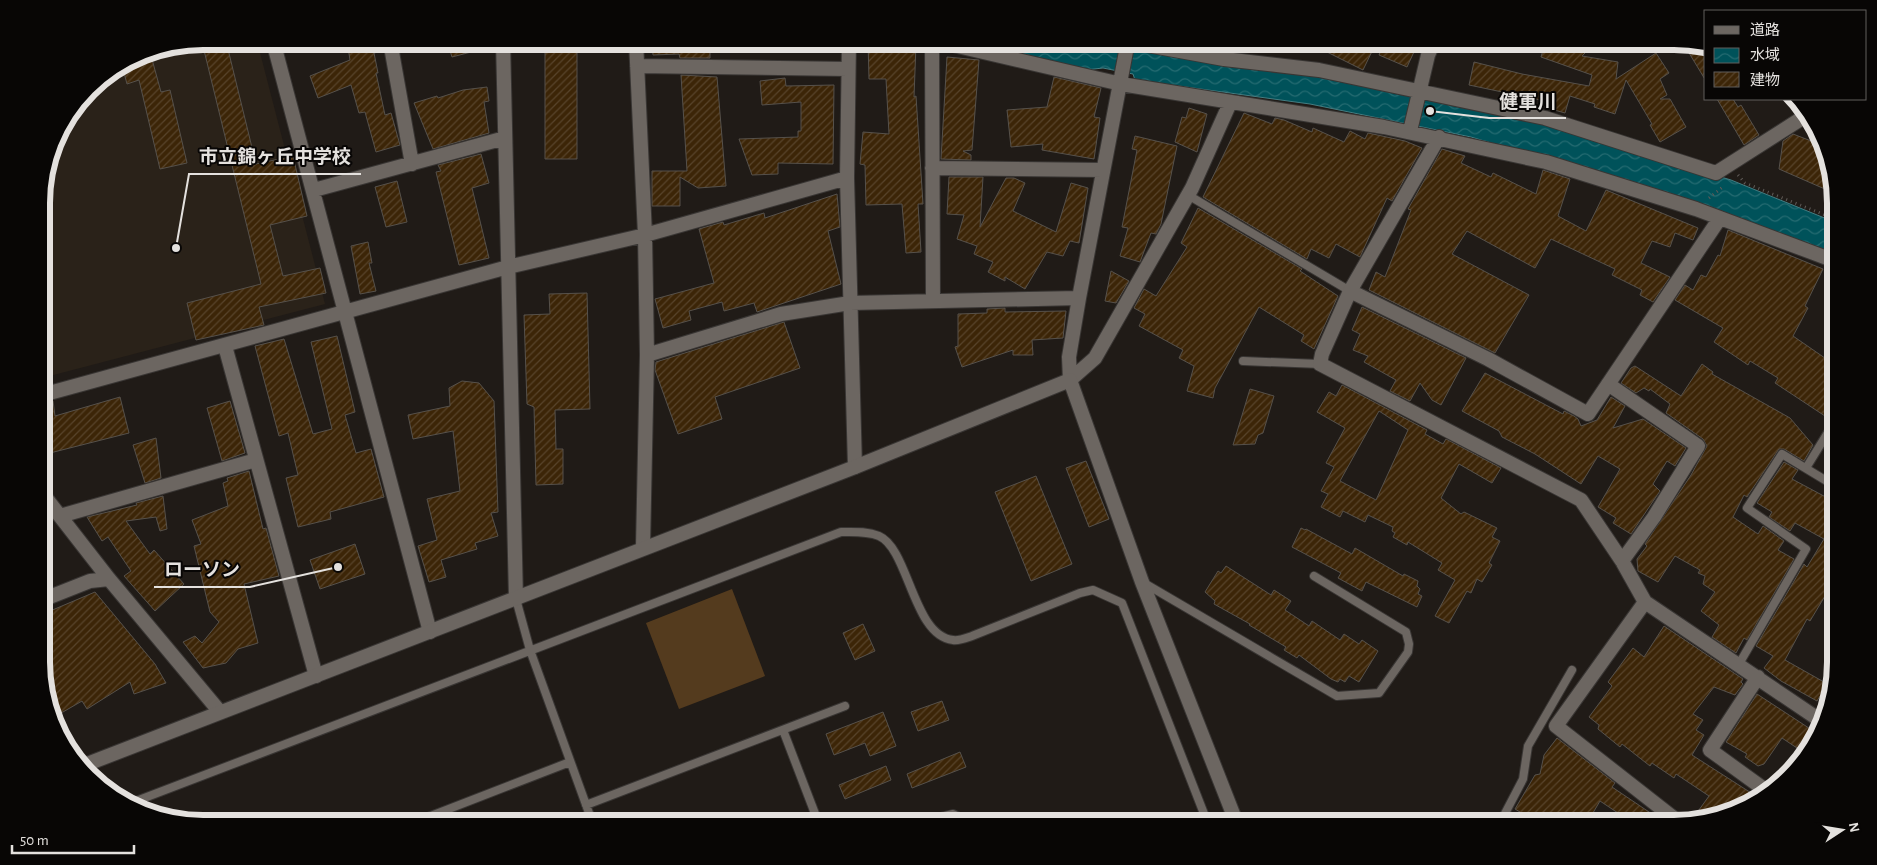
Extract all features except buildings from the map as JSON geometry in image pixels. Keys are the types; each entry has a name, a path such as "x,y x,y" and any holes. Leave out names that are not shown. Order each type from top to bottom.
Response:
{"street":[{"path":"275,50 430,632"},
{"path":"392,50 412,164"},
{"path":"503,50 516,599"},
{"path":"636,50 645,235 646,355 643,548"},
{"path":"849,50 847,178 855,467"},
{"path":"932,50 933,300"},
{"path":"975,50 1121,84 1410,131 1546,162 1696,209 1827,257"},
{"path":"1126,50 1121,84 1079,298 1070,357 1070,380 1142,582 1233,815"},
{"path":"1176,50 1224,59 1319,70 1419,93 1545,118 1716,173 1801,119"},
{"path":"1410,131 1427,50"},
{"path":"637,66 848,69"},
{"path":"89,763 855,467 1070,380 1095,358 1188,195 1230,103"},
{"path":"1439,137 1350,291 1322,354 1320,364 1581,500 1622,561 1645,602 1816,718"},
{"path":"314,190 505,138"},
{"path":"932,168 1103,170"},
{"path":"50,393 508,267 645,235 847,178"},
{"path":"1350,291 1488,358 1588,414 1720,218"},
{"path":"646,355 781,314 850,304 933,300 1079,298"},
{"path":"225,346 316,676"},
{"path":"1608,384 1698,446 1654,516 1622,561"},
{"path":"60,516 256,460"},
{"path":"50,503 108,579 220,712"},
{"path":"50,597 90,581 108,579"},
{"path":"1645,602 1556,726 1670,815"},
{"path":"1758,677 1710,750 1761,787"}],"lane":[{"path":"1188,195 1350,291"},
{"path":"1243,361 1320,364"},
{"path":"1806,468 1827,434"},
{"path":"1739,664 1806,549 1747,508 1782,454 1827,481"},
{"path":"139,801 841,532 863,532 881,536 893,551 926,621 944,638 954,640 972,636 1080,593 1093,590 1122,603 1204,815"},
{"path":"1142,582 1337,696 1379,693 1408,652 1406,632 1314,576"},
{"path":"516,599 530,650 590,815"},
{"path":"1505,815 1523,779 1528,746 1572,670"},
{"path":"586,805 845,706"},
{"path":"782,730 815,815"},
{"path":"439,815 570,762"}],"path":[{"path":"1696,209 1738,175 1745,183 1827,216"}],"shaded area":[{"path":"193,50 259,50 325,304 50,376 50,193 55,163 70,126 102,88 126,70 144,62 173,53"},
{"path":"732,589 765,676 679,709 646,623"}],"water":[{"path":"999,50 1153,50 1308,73 1541,123 1731,180 1827,219 1827,254 1728,214 1471,137 1310,104 1135,80 1133,74 1103,68 1085,70"}],"place":[{"name":"健軍川","path":"1430,111"},
{"name":"市立錦ヶ丘中学校","path":"176,248"},
{"name":"ローソン","path":"338,567"}]}
